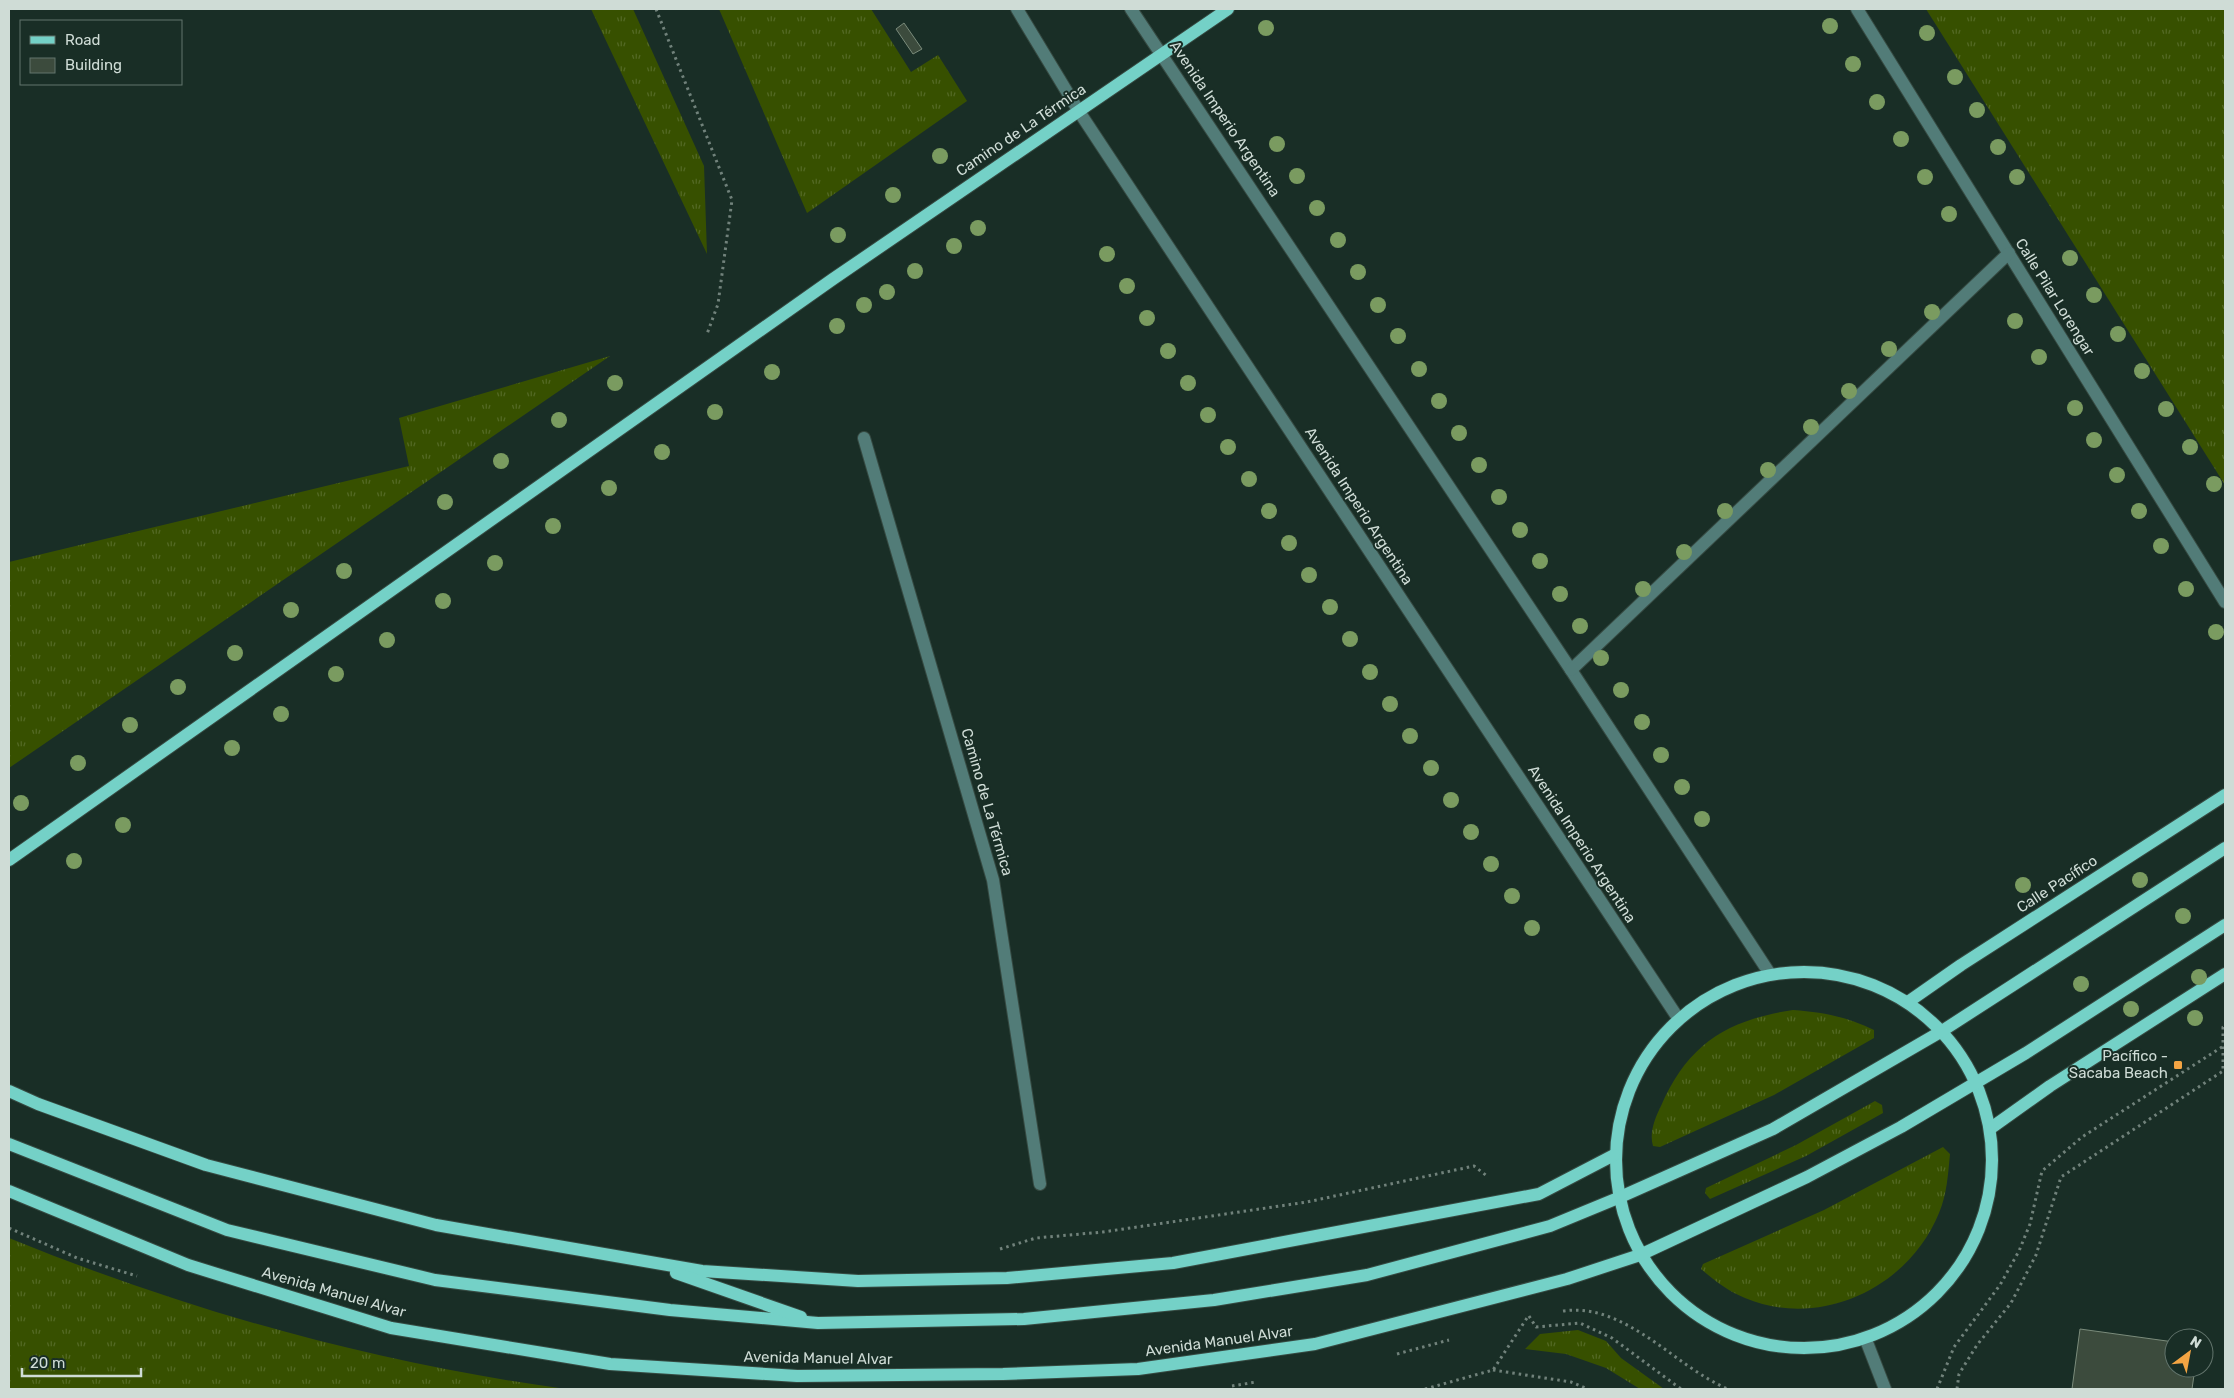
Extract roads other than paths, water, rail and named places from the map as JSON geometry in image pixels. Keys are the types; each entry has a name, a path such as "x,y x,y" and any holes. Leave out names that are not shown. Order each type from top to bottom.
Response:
{"main road":[{"name":"Camino de La Térmica","path":"9,860 833,279 1228,9"},
{"name":"Calle Pacífico","path":"1908,1002 1961,965 2225,795"},
{"path":"9,1144 227,1230 435,1280 670,1310 818,1323 1024,1319 1214,1300 1367,1275 1550,1226 1773,1129 1942,1031 2225,848"},
{"path":"1977,1082 2225,925"},
{"path":"1825,972 1878,986 1908,1002 1942,1031 1977,1082 1991,1128 1993,1179 1980,1233 1951,1280 1927,1304 1914,1315 1866,1340 1813,1349 1759,1344 1708,1323 1668,1292 1640,1256 1618,1198 1614,1155 1620,1112 1641,1063 1678,1018 1722,989 1770,974 1825,972"},
{"path":"1991,1128 2050,1086 2225,974"},
{"name":"Avenida Manuel Alvar","path":"9,1191 188,1265 392,1328 610,1364 797,1376 1003,1374 1138,1369 1315,1344 1567,1279 1640,1256 1807,1177 1977,1082"},
{"path":"9,1091 38,1104 206,1165 436,1225 702,1271 858,1281 1007,1278 1173,1263 1539,1194 1614,1155"},
{"path":"643,1262 818,1323"}],"street":[{"name":"Avenida Imperio Argentina","path":"1017,9 1078,110 1678,1018"},
{"name":"Avenida Imperio Argentina","path":"1131,9 1163,54 1571,670 1770,974"},
{"name":"Calle Pilar Lorengar","path":"1857,9 2225,602"},
{"path":"1571,670 2009,253"},
{"name":"Camino de La Térmica","path":"864,438 993,880 1040,1184"},
{"path":"1866,1340 1885,1389"}],"place":[{"name":"Pacífico - Sacaba Beach","path":"2178,1065"}]}
